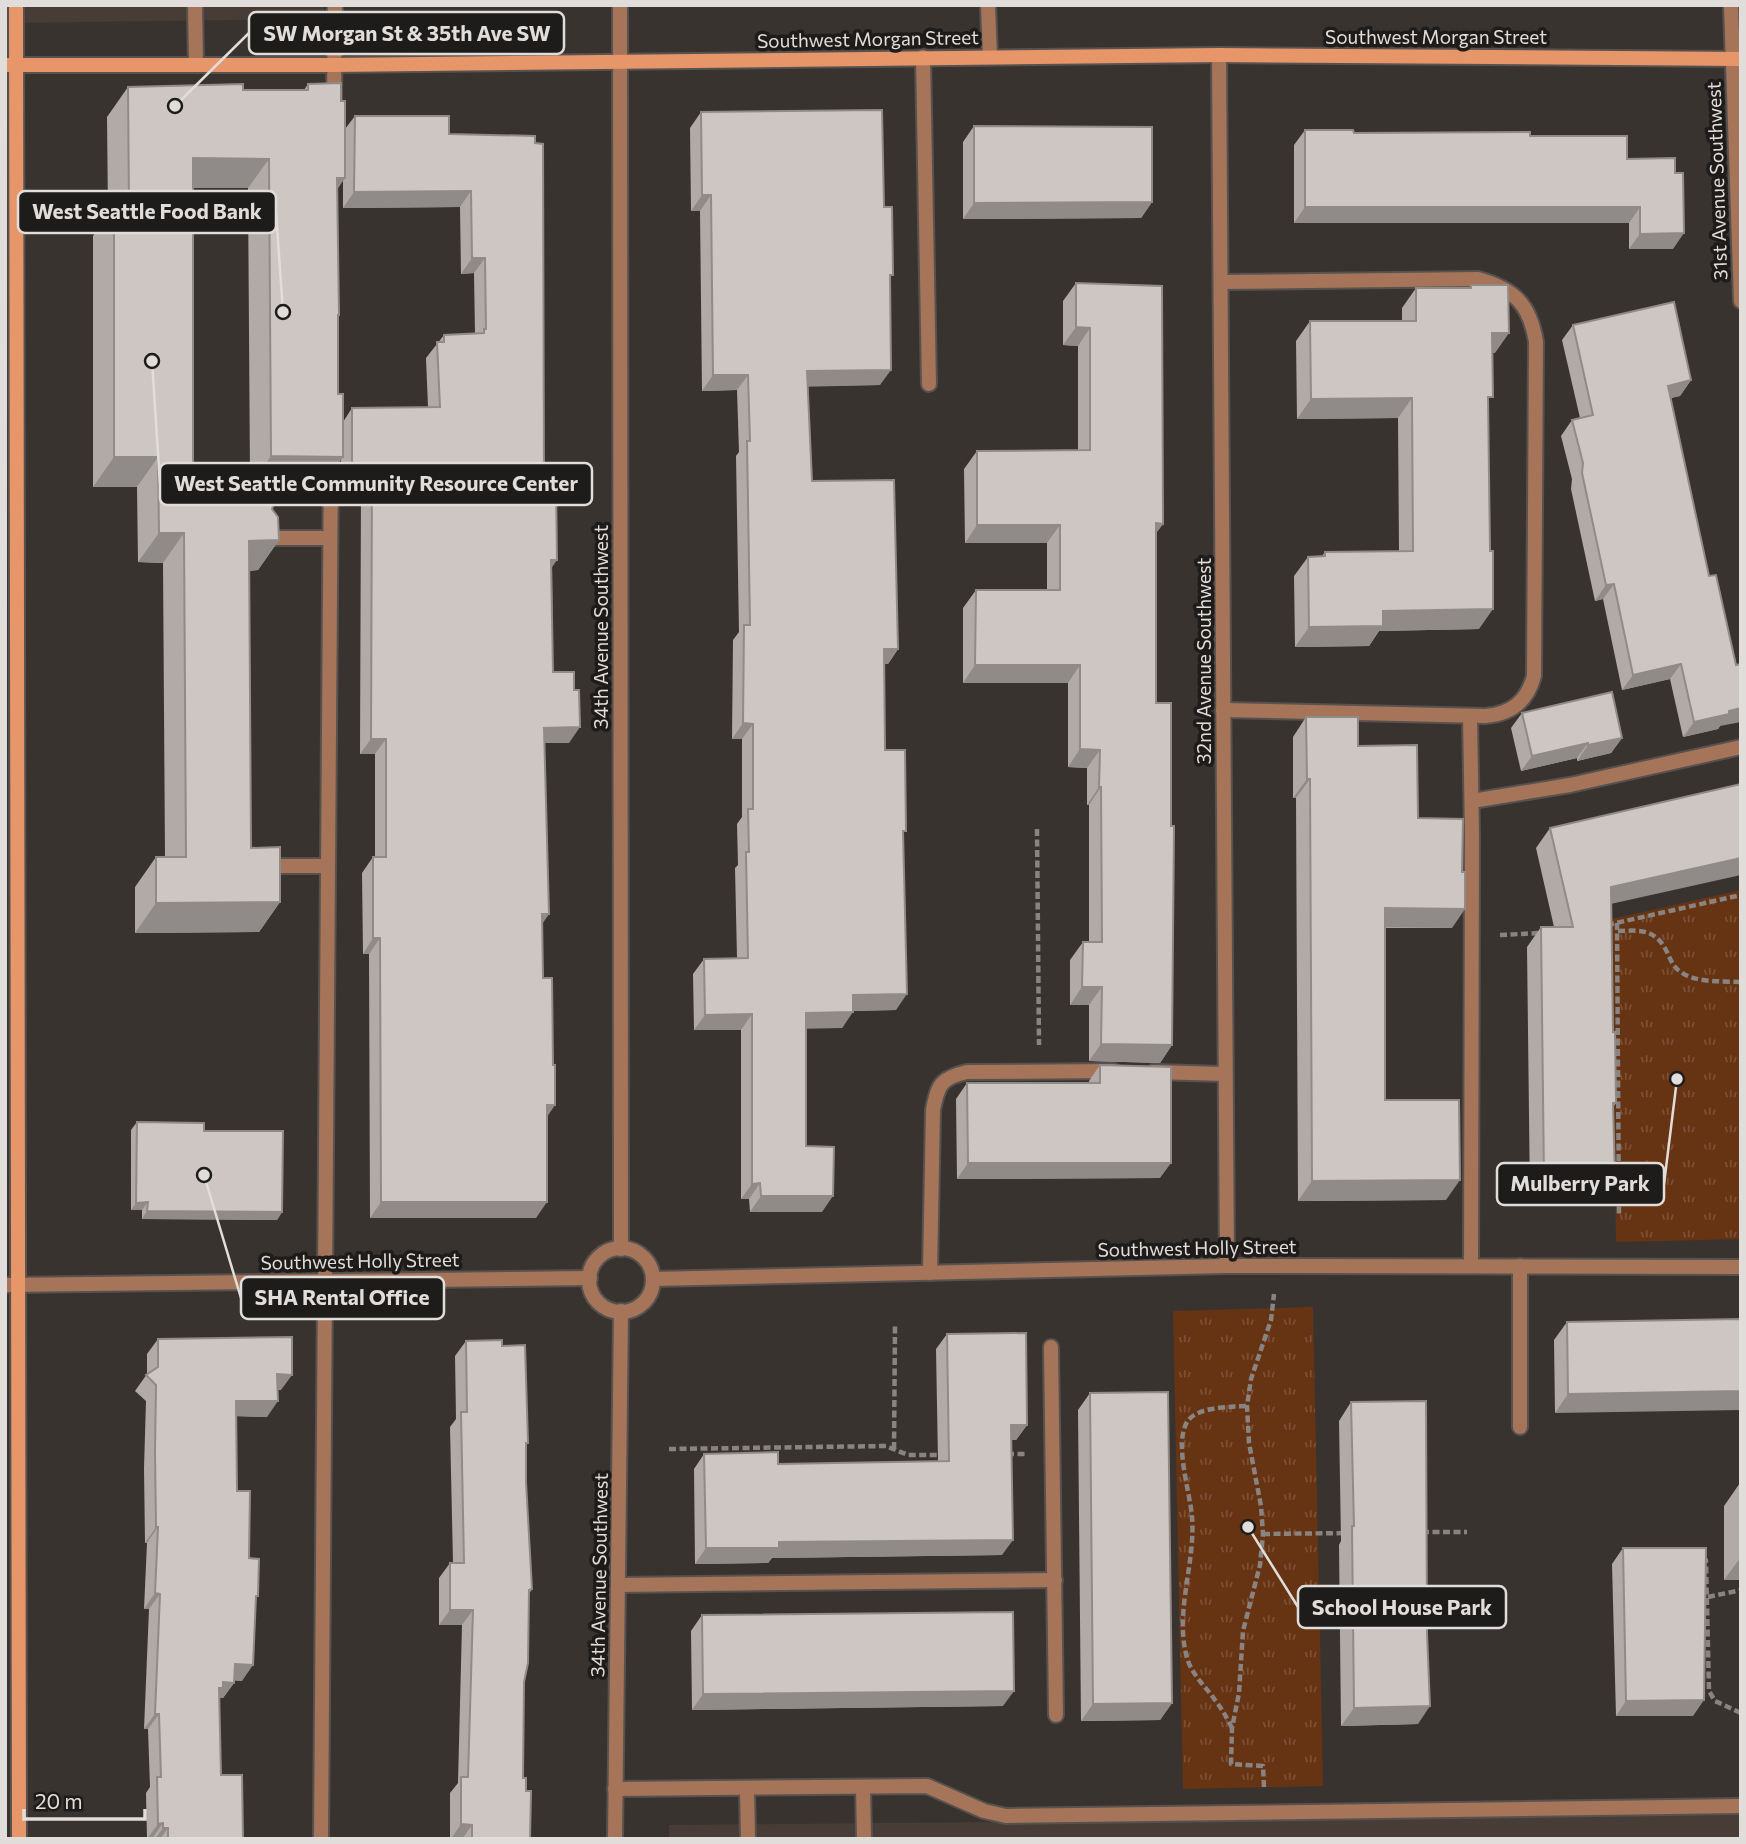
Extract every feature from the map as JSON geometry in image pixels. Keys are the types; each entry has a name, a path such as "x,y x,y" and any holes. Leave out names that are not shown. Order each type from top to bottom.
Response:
{"main road":[{"path":"16,5 10,65 12,1285 19,1839"},
{"name":"Southwest Morgan Street","path":"10,65 335,65 1219,55 1738,59"}],"street":[{"path":"195,5 196,65"},
{"path":"334,113 335,5"},
{"name":"34th Avenue Southwest","path":"620,5 621,1249"},
{"path":"988,5 990,57"},
{"name":"31st Avenue Southwest","path":"1731,5 1738,59 1741,302"},
{"name":"32nd Avenue Southwest","path":"1219,55 1227,1266"},
{"path":"923,57 929,384"},
{"path":"1221,282 1478,279 1496,284 1512,293 1524,306 1533,323 1536,342 1534,676 1530,690 1522,701 1499,715 1470,716 1223,710"},
{"path":"321,1839 331,442"},
{"path":"261,538 330,538"},
{"path":"1470,716 1471,1266"},
{"path":"1472,801 1570,785 1741,747"},
{"path":"259,866 327,866"},
{"path":"930,1273 933,1110 937,1087 949,1076 967,1072 1039,1070 1225,1074"},
{"path":"621,1249 639,1254 647,1261 653,1279 651,1292 645,1301 637,1308 621,1311 608,1309 600,1303 590,1286 590,1278 598,1258 607,1252 621,1249"},
{"name":"Southwest Holly Street","path":"653,1279 1227,1266 1741,1266"},
{"path":"1520,1266 1520,1427"},
{"name":"Southwest Holly Street","path":"12,1285 590,1278"},
{"name":"34th Avenue Southwest","path":"615,1839 621,1311"},
{"path":"1051,1347 1056,1715"},
{"path":"618,1585 1055,1580"},
{"path":"615,1789 928,1786 984,1811 1006,1816 1741,1806"},
{"path":"747,1787 748,1839"},
{"path":"863,1787 864,1838"}],"path":[{"path":"1037,829 1039,1070"},
{"path":"1599,927 1741,895"},
{"path":"1618,923 1619,1217"},
{"path":"1618,931 1636,930 1654,935 1664,946 1672,964 1683,974 1741,982"},
{"path":"1497,936 1549,933"},
{"path":"1264,1792 1263,1766 1231,1764 1232,1728 1239,1693 1243,1631 1260,1565 1263,1534 1261,1506 1249,1443 1247,1406 1251,1379 1271,1320 1274,1293"},
{"path":"894,1449 895,1326"},
{"path":"1232,1728 1214,1697 1194,1674 1185,1643 1185,1596 1193,1543 1182,1443 1188,1421 1193,1416 1223,1408 1247,1406"},
{"path":"669,1449 886,1446 908,1455 945,1455"},
{"path":"994,1454 1028,1454"},
{"path":"1411,1532 1467,1532"},
{"path":"1263,1534 1356,1533"},
{"path":"1698,1560 1706,1560 1709,1691 1715,1701 1741,1713"},
{"path":"1707,1597 1741,1590"}],"shaded area":[{"path":"5,5 324,5 324,19 5,23"},
{"path":"1741,1815 1741,1839 669,1839 669,1825"}],"green space":[{"path":"1741,890 1741,1239 1616,1242 1612,919"},
{"path":"1313,1307 1323,1786 1183,1789 1173,1311"}],"building":[{"path":"341,83 341,101 345,101 345,178 337,178 338,394 343,394 343,457 271,456 269,159 193,158 193,477 278,476 278,499 272,509 278,517 279,540 249,541 251,848 280,847 280,902 156,903 156,857 186,857 184,533 159,533 158,457 114,457 114,206 129,206 128,87 243,84 243,90 308,90 308,84"},
{"path":"882,110 884,207 892,207 891,370 807,371 812,481 894,480 898,649 884,649 885,750 905,750 906,831 903,831 907,994 853,995 853,1012 806,1013 806,1146 834,1147 833,1196 761,1196 760,1183 752,1184 752,1014 705,1015 704,959 748,958 746,852 749,852 748,809 753,809 753,724 743,723 744,625 750,625 748,375 713,375 711,195 702,195 701,112"},
{"path":"355,116 449,116 449,134 535,136 535,143 543,144 544,486 556,486 557,560 551,560 553,672 574,672 574,690 579,690 580,727 544,728 549,914 542,914 543,978 552,978 555,1065 555,1105 547,1105 547,1202 381,1202 380,938 373,938 373,857 386,857 386,739 371,739 372,471 352,471 352,408 440,407 437,342 444,342 444,335 484,333 485,258 472,258 471,191 354,192"},
{"path":"974,126 1152,127 1152,202 974,203"},
{"path":"1305,130 1353,130 1354,133 1530,132 1530,136 1627,136 1627,159 1675,158 1675,173 1683,173 1684,233 1640,234 1640,207 1305,207"},
{"path":"1076,283 1162,286 1163,524 1156,523 1156,703 1171,703 1171,826 1174,826 1172,1045 1101,1044 1102,987 1082,987 1083,942 1102,942 1100,750 1080,749 1080,665 975,665 976,590 1060,590 1060,525 977,525 977,451 1090,450 1090,328 1076,327"},
{"path":"1471,285 1508,285 1509,333 1492,333 1493,397 1488,397 1493,609 1383,611 1383,626 1309,627 1308,557 1325,556 1325,552 1413,551 1412,398 1311,399 1310,321 1416,321 1416,288 1471,288"},
{"path":"1674,302 1691,380 1668,386 1709,576 1716,575 1736,665 1741,664 1741,708 1729,711 1729,714 1694,722 1681,664 1633,675 1614,584 1606,585 1572,420 1593,415 1573,325"},
{"path":"1612,692 1622,738 1532,756 1522,713"},
{"path":"1306,717 1358,717 1358,746 1417,745 1418,818 1463,819 1462,872 1465,872 1465,909 1385,908 1385,1100 1459,1100 1460,1180 1312,1181 1310,779 1307,779"},
{"path":"1741,784 1741,858 1611,887 1615,1178 1544,1179 1541,927 1573,927 1550,828"},
{"path":"1100,1065 1171,1067 1171,1163 968,1163 967,1083 1100,1083"},
{"path":"137,1122 204,1123 204,1131 283,1131 282,1212 147,1211 148,1202 136,1203"},
{"path":"1741,1319 1741,1391 1568,1394 1567,1322"},
{"path":"1026,1333 1027,1425 1011,1425 1013,1540 779,1542 779,1548 706,1548 704,1454 778,1452 778,1464 949,1461 947,1334"},
{"path":"292,1337 292,1375 277,1374 278,1401 236,1401 237,1491 250,1491 249,1558 259,1559 258,1596 253,1665 235,1664 234,1683 223,1682 223,1688 219,1688 221,1775 242,1775 243,1839 168,1839 168,1828 163,1828 163,1823 158,1824 157,1777 161,1777 159,1714 155,1714 160,1594 155,1593 158,1527 156,1385 146,1375 158,1367 158,1339"},
{"path":"502,1340 502,1346 525,1345 528,1443 526,1482 532,1589 529,1590 528,1663 524,1682 523,1778 526,1778 526,1791 531,1791 530,1839 472,1839 472,1825 461,1824 461,1777 468,1777 473,1610 450,1610 450,1563 464,1563 461,1412 467,1412 466,1341"},
{"path":"1168,1392 1172,1703 1093,1704 1090,1393"},
{"path":"1426,1401 1430,1706 1354,1708 1351,1402"},
{"path":"1740,1483 1741,1483 1741,1557"},
{"path":"1623,1548 1706,1548 1704,1700 1626,1701"},
{"path":"1013,1612 1014,1691 703,1694 702,1615"}],"place":[{"name":"SW Morgan St & 35th Ave SW","path":"175,106"},
{"name":"West Seattle Food Bank","path":"283,312"},
{"name":"West Seattle Community Resource Center","path":"152,361"},
{"name":"Mulberry Park","path":"1677,1079"},
{"name":"SHA Rental Office","path":"204,1175"},
{"name":"School House Park","path":"1248,1527"}]}
